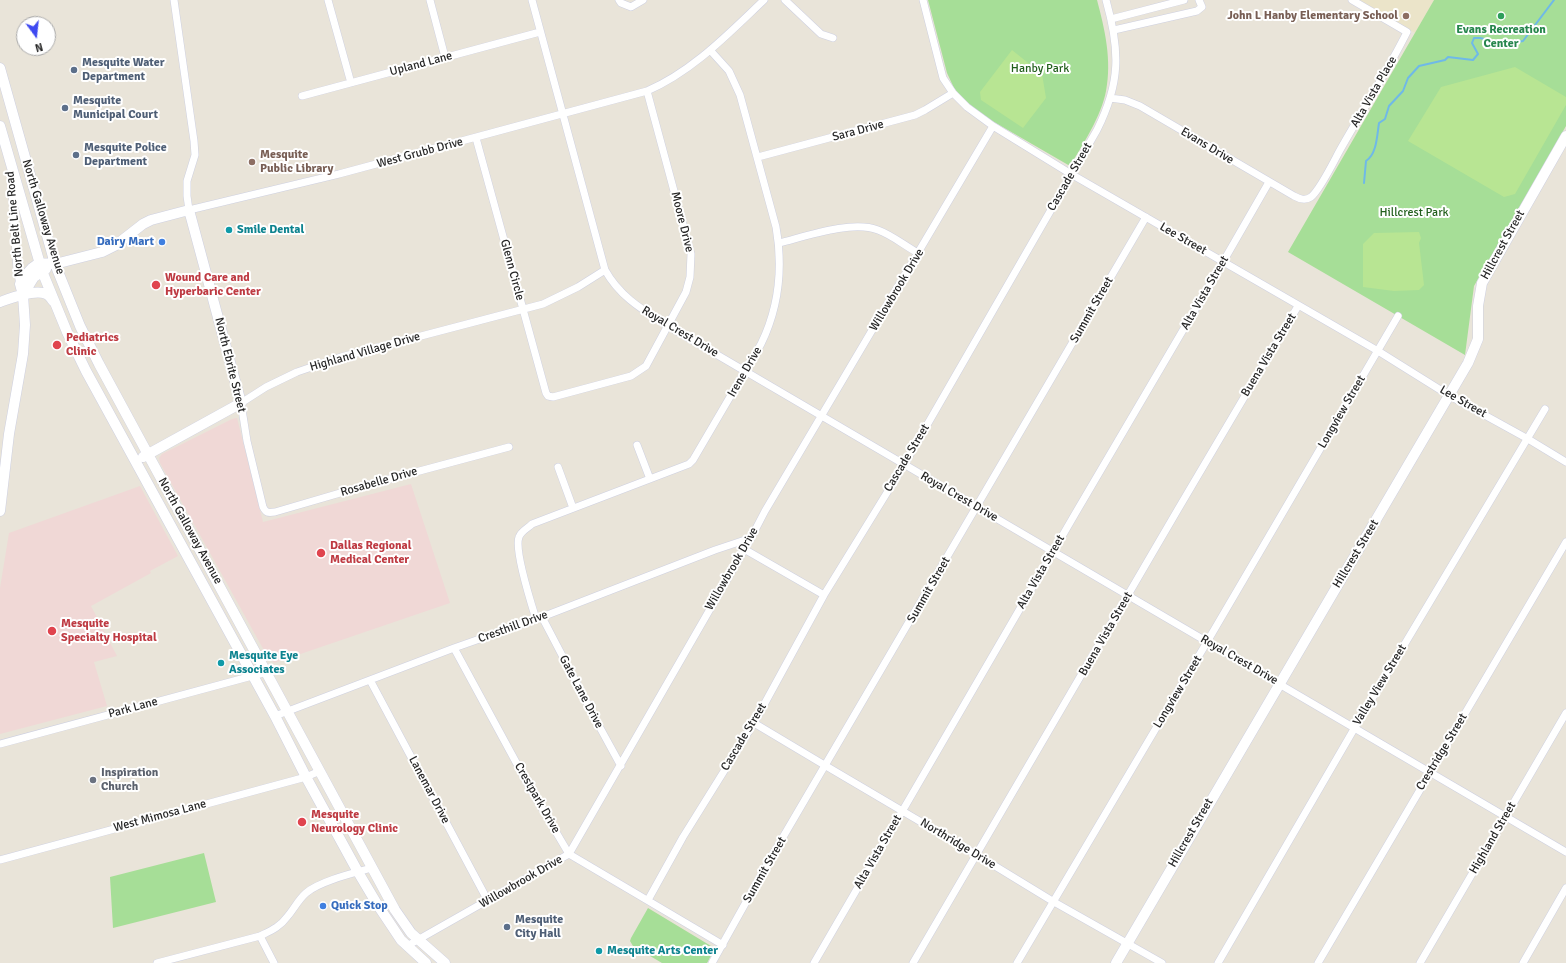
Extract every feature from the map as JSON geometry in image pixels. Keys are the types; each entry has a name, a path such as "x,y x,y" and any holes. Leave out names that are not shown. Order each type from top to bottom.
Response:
{"main road":[{"name":"North Galloway Avenue","path":"0,71 55,264 80,326 147,454 267,672 395,910 417,939 445,963"},
{"name":"North Galloway Avenue","path":"0,126 40,267 78,355 97,393 136,461 253,675 306,778 358,872 386,919 407,946 426,963"},
{"name":"Hillcrest Street","path":"1116,963 1450,396 1476,347 1478,339 1478,306 1482,283 1566,136"},
{"name":"West Grubb Drive","path":"40,267 102,252 112,247 143,224 151,220 189,210"},
{"name":"North Ebrite Street","path":"189,210 241,403"},
{"path":"0,511 9,434 23,354 25,326 23,295 20,284 26,274 40,267"},
{"path":"23,295 40,267"},
{"path":"0,302 38,292 48,295 56,306"},
{"path":"78,355 91,348"},
{"path":"97,393 104,390 108,391 116,405 125,413"},
{"name":"Highland Village Drive","path":"136,461 241,403"},
{"path":"153,492 164,493 174,502"},
{"path":"235,643 247,637"}],"street":[{"name":"North Ebrite Street","path":"174,0 194,141 195,155 187,182 186,196 189,210"},
{"path":"328,0 351,83"},
{"path":"430,0 445,58"},
{"name":"Royal Crest Drive","path":"532,0 605,270 612,283 633,304 1354,729 1566,852"},
{"path":"619,0 626,6 630,7 643,0"},
{"name":"West Grubb Drive","path":"189,210 339,174 647,91 664,84 687,69 764,0"},
{"path":"785,0 821,34 833,38"},
{"name":"Lee Street","path":"923,0 945,83 967,107 993,126 1071,174 1378,351 1450,396 1566,462"},
{"name":"Cascade Street","path":"648,900 683,837 754,723 824,595 904,464 1097,130 1104,116 1110,98 1117,66 1114,30 1106,0"},
{"path":"1111,19 1184,0"},
{"path":"1114,30 1197,11 1202,7 1198,0"},
{"name":"Alta Vista Place","path":"1302,200 1315,194 1396,54 1407,32 1352,0"},
{"name":"Upland Lane","path":"302,96 540,32"},
{"name":"Irene Drive","path":"526,586 518,547 519,537 524,531 532,524 689,464 693,460 770,326 778,291 780,270 779,243 776,227 740,94 729,71 710,50"},
{"name":"Moore Drive","path":"554,397 631,376 646,366 686,292 690,277 691,254 647,91"},
{"name":"Sara Drive","path":"758,157 915,115 953,93"},
{"name":"Evans Drive","path":"1110,98 1125,100 1140,106 1302,200"},
{"name":"Willowbrook Drive","path":"407,946 569,854 621,766 765,511 993,126"},
{"name":"Glenn Circle","path":"476,138 546,393 548,396 554,397"},
{"name":"North Belt Line Road","path":"10,165 17,270 20,284"},
{"name":"Alta Vista Street","path":"814,963 1269,182"},
{"name":"Summit Street","path":"712,963 769,861 1146,217"},
{"path":"779,243 849,226 862,226 880,230 918,254"},
{"name":"Highland Village Drive","path":"241,403 266,387 292,374 334,360 544,304 578,287 605,270"},
{"name":"Buena Vista Street","path":"913,963 1188,491 1298,306"},
{"name":"Longview Street","path":"1017,963 1208,642 1398,316"},
{"name":"North Ebrite Street","path":"241,403 247,441 260,495"},
{"name":"Valley View Street","path":"1218,963 1354,729 1545,409"},
{"path":"637,445 650,479"},
{"name":"Rosabelle Drive","path":"260,495 265,510 268,513 275,512 371,484 509,447"},
{"path":"558,467 573,508"},
{"name":"Cresthill Drive","path":"275,716 454,648 539,618 715,550 751,538"},
{"name":"Crestridge Street","path":"1318,963 1566,542"},
{"path":"744,549 824,595"},
{"name":"Gate Lane Drive","path":"526,586 539,618 621,766"},
{"name":"Crestpark Drive","path":"454,648 530,788 569,854 723,945"},
{"name":"Park Lane","path":"0,744 267,672"},
{"name":"Lanemar Drive","path":"370,680 488,901"},
{"name":"Highland Street","path":"1420,963 1566,713"},
{"name":"Northridge Drive","path":"754,723 1054,902 1162,963"},
{"name":"West Mimosa Lane","path":"0,860 306,778 320,771"},
{"path":"157,963 260,936 274,930 286,919 298,901 312,889 372,868"},
{"path":"1523,963 1566,888"},
{"path":"260,936 274,963"}],"shaded area":[{"name":"John L Hanby Elementary School","path":"1359,0 1434,0 1415,33"},
{"name":"Dallas Regional Medical Center","path":"237,418 263,522 411,484 450,603 274,663 266,654 160,463 159,458 162,454 232,419"},
{"name":"Mesquite Specialty Hospital","path":"140,486 178,556 150,571 151,573 91,606 117,656 94,662 107,706 0,734 0,588 9,533"}],"green space":[{"name":"Hanby Park","path":"928,0 1097,0 1107,45 1108,79 1104,101 1100,111 1070,166 994,122 963,99 954,88 947,73"},
{"name":"Hillcrest Park","path":"1434,0 1566,0 1566,126 1474,286 1465,355 1288,252"},
{"path":"1012,50 1042,74 1046,98 1023,128 981,100 980,92"},
{"path":"1515,67 1566,97 1566,105 1515,194 1504,197 1408,141 1441,87"},
{"path":"1419,232 1421,238 1419,243 1424,285 1419,290 1394,291 1363,287 1363,244 1374,233"},
{"path":"204,853 216,902 113,928 110,877"},
{"path":"648,908 711,946 714,950 707,963 662,963 633,946 630,941 631,938"}],"waterway":[{"path":"1364,183 1366,161 1370,158 1374,149 1379,123 1385,119 1389,106 1403,91 1408,78 1419,66 1445,60 1448,57 1473,60 1478,54 1472,43 1474,38 1492,41 1494,46 1523,41 1554,0"}],"place":[{"name":"John L Hanby Elementary School","path":"1406,16"},
{"name":"Evans Recreation Center","path":"1501,16"},
{"name":"Mesquite Water Department","path":"74,70"},
{"name":"Mesquite Municipal Court","path":"65,108"},
{"name":"Mesquite Police Department","path":"76,155"},
{"name":"Mesquite Public Library","path":"252,162"},
{"name":"Smile Dental","path":"229,230"},
{"name":"Dairy Mart","path":"162,242"},
{"name":"Wound Care and Hyperbaric Center","path":"156,285"},
{"name":"Pediatrics Clinic","path":"57,345"},
{"name":"Dallas Regional Medical Center","path":"321,553"},
{"name":"Mesquite Specialty Hospital","path":"52,631"},
{"name":"Mesquite Eye Associates","path":"221,663"},
{"name":"Inspiration Church","path":"93,780"},
{"name":"Mesquite Neurology Clinic","path":"302,822"},
{"name":"Quick Stop","path":"323,906"},
{"name":"Mesquite City Hall","path":"507,927"},
{"name":"Mesquite Arts Center","path":"599,951"}]}
